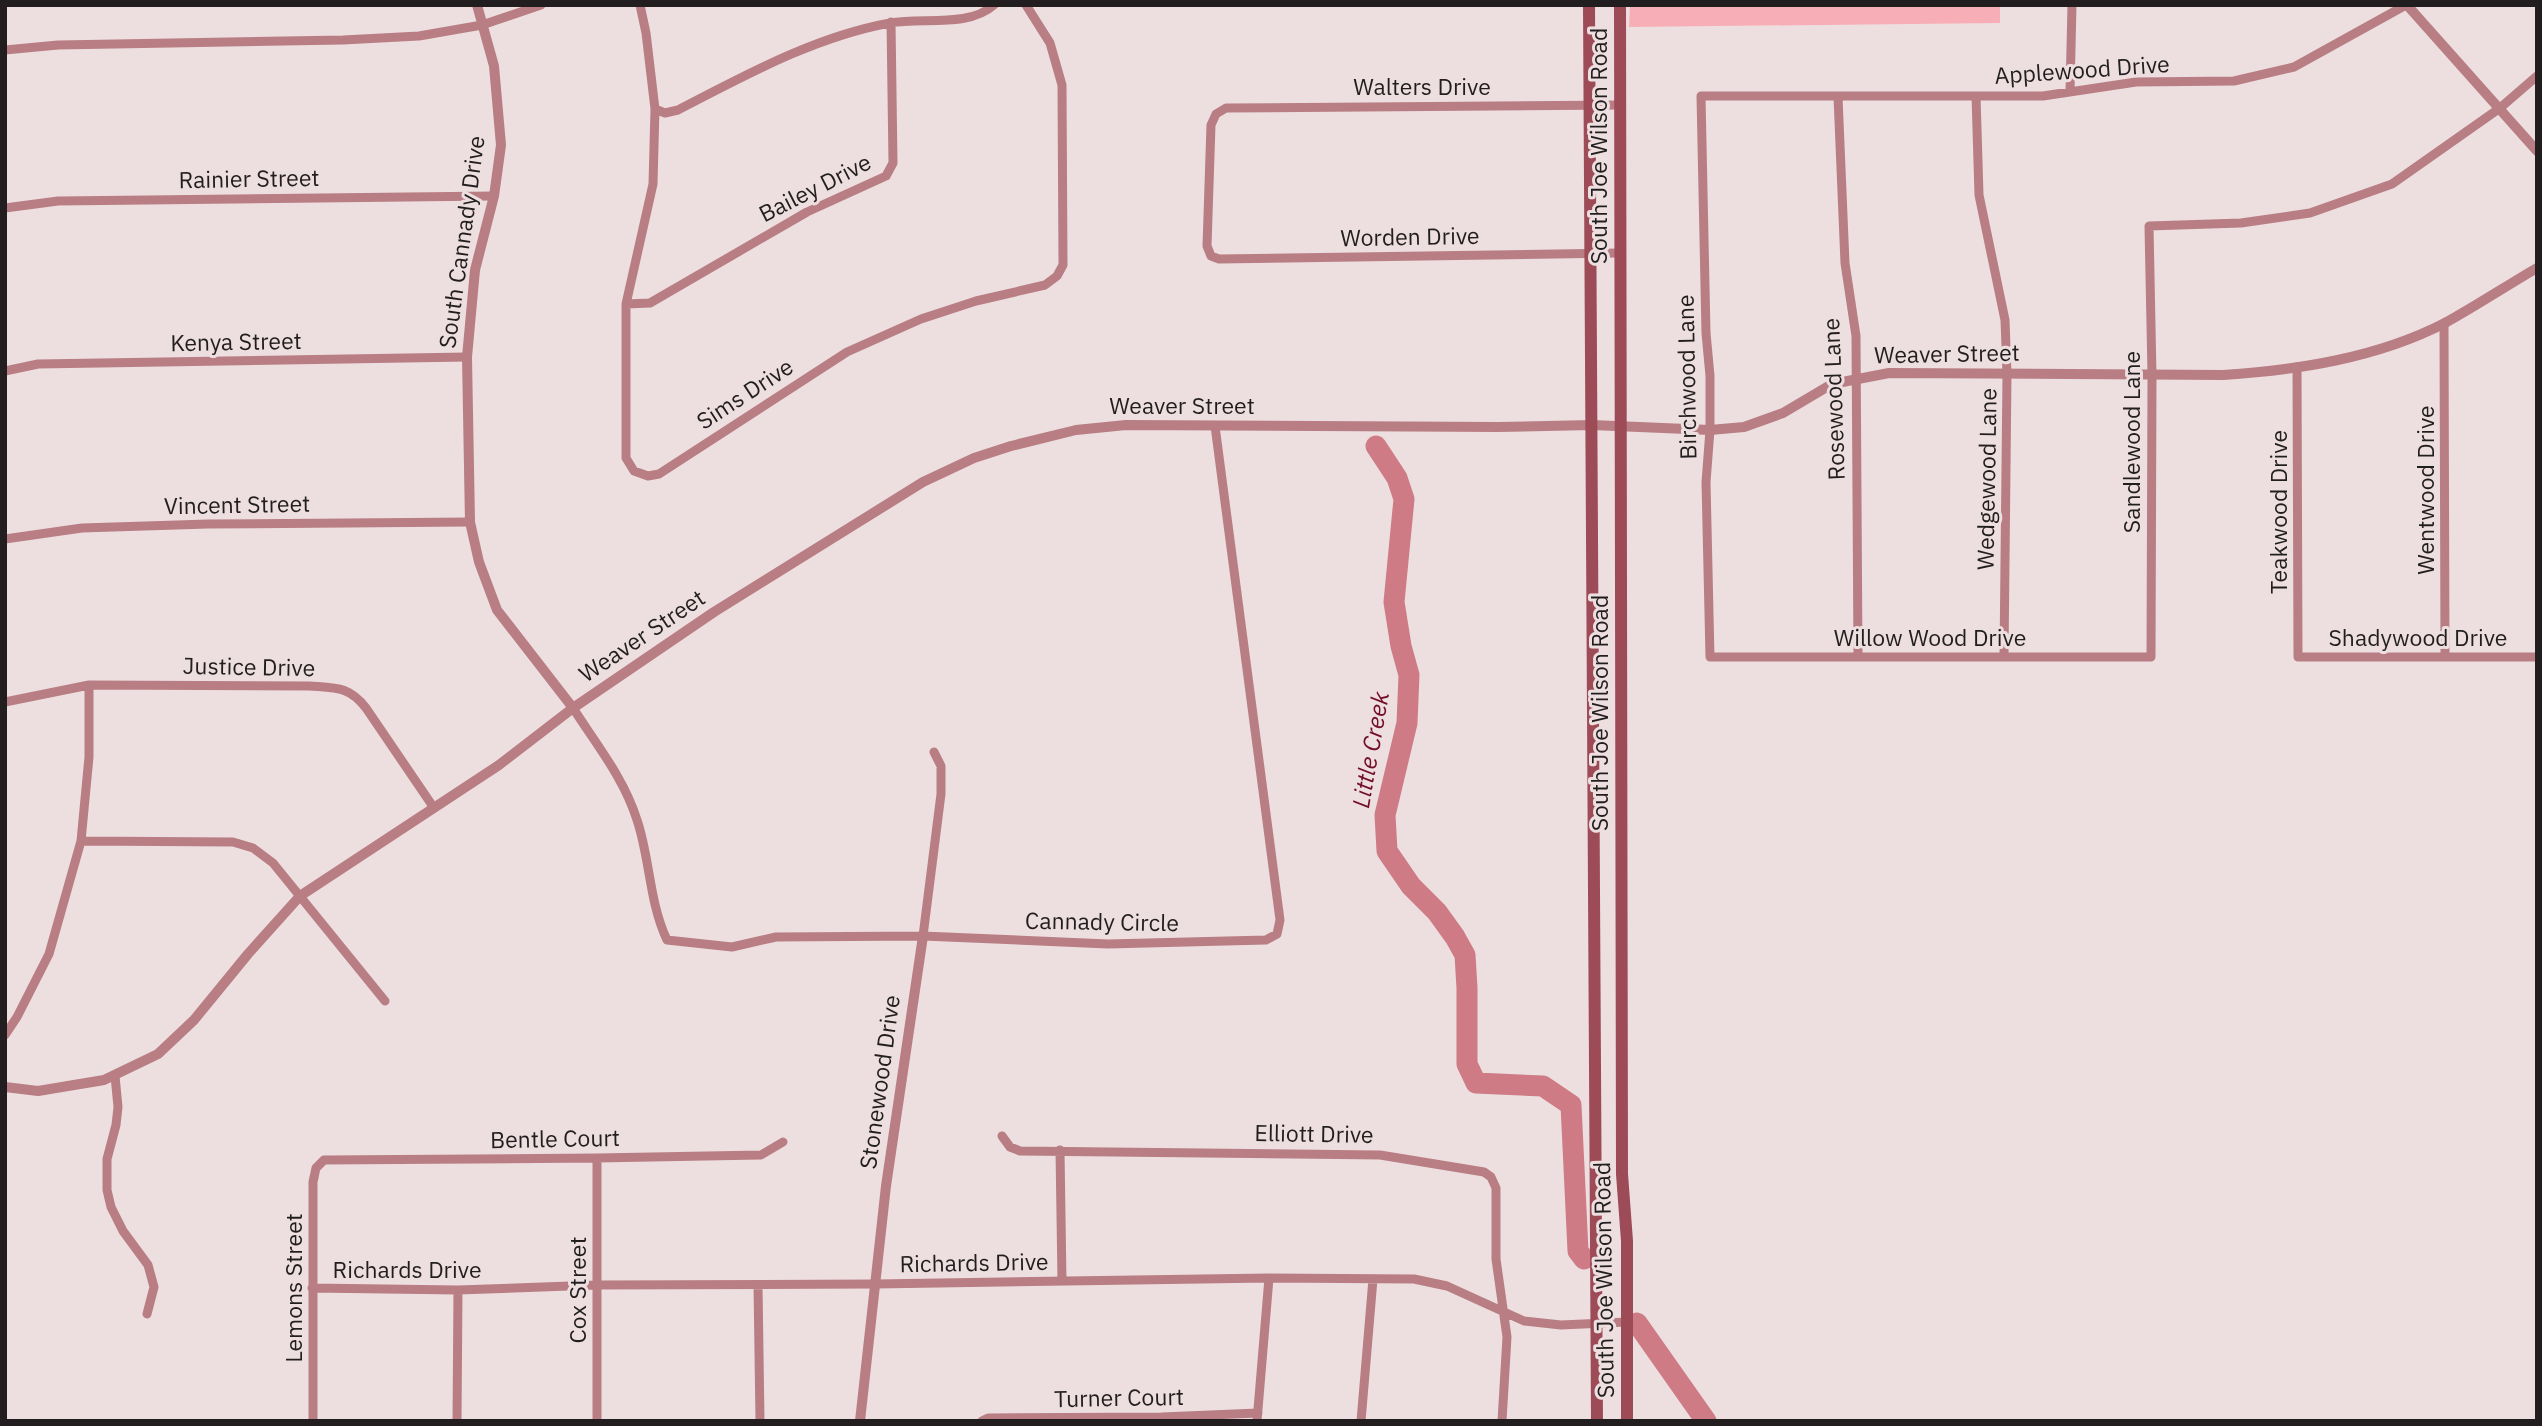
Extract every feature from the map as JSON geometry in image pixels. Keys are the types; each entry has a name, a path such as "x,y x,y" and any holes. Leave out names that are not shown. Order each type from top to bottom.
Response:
{"main road":[{"name":"South Joe Wilson Road","path":"1589,5 1597,1421"},
{"name":"South Joe Wilson Road","path":"1620,5 1622,1161 1627,1241 1627,1421"}],"street":[{"name":"South Cannady Drive","path":"477,5 494,66 501,145 494,196 475,270 467,358 470,522 479,562 497,610 573,708"},
{"path":"5,50 58,45 343,40 419,36 482,25 541,5"},
{"name":"Sims Drive","path":"639,5 646,33 655,109 653,184 626,304 626,458 634,471 648,476 659,474 847,352 921,319 976,301 1045,285 1054,280 1063,265 1062,85 1050,43 1026,5"},
{"path":"655,109 665,113 678,110 761,67 820,42 891,22 975,17 994,5"},
{"path":"2070,91 2072,5"},
{"path":"2407,5 2537,151"},
{"name":"Applewood Drive","path":"1701,96 2043,96 2136,82 2234,81 2294,67 2407,5"},
{"name":"Bailey Drive","path":"626,304 650,303 807,212 886,176 894,163 891,22"},
{"path":"2500,108 2537,76"},
{"name":"Birchwood Lane","path":"1701,96 1710,430 1706,482 1710,657"},
{"name":"Wedgewood Lane","path":"1976,96 1979,195 2005,320 2007,374 2004,656"},
{"name":"Rosewood Lane","path":"1838,97 1844,263 1856,336 1858,657"},
{"name":"Walters Drive","path":"1207,246 1211,125 1216,114 1226,108 1620,105"},
{"name":"Sandlewood Lane","path":"2151,657 2152,374 2148,226 2241,223 2310,213 2392,184 2500,108"},
{"name":"Rainier Street","path":"5,208 58,201 494,196"},
{"name":"Worden Drive","path":"1207,246 1211,256 1219,258 1619,253"},
{"name":"Weaver Street","path":"5,1087 38,1091 115,1076 158,1054 194,1020 300,896 499,765 573,708 714,612 923,482 974,458 1011,446 1076,430 1126,425 1592,425 1710,430 1744,426 1783,413 1832,384 1889,373 2223,375 2297,368 2373,352 2444,323 2537,268"},
{"name":"Wentwood Drive","path":"2444,323 2445,657"},
{"name":"Kenya Street","path":"5,370 38,364 467,358"},
{"name":"Teakwood Drive","path":"2297,368 2298,657"},
{"name":"Cannady Circle","path":"573,708 626,790 638,821 647,873 667,940 732,947 776,936 923,936 1108,944 1259,942 1277,934 1280,920 1215,426"},
{"name":"Vincent Street","path":"5,538 82,528 470,522"},
{"name":"Willow Wood Drive","path":"1710,657 2151,657"},
{"name":"Shadywood Drive","path":"2298,657 2537,657"},
{"path":"5,1035 18,1017 49,954 81,841 89,757 89,685"},
{"name":"Justice Drive","path":"5,702 89,685 309,686 346,690 356,695 366,708 434,808"},
{"name":"Stonewood Drive","path":"860,1421 888,1172 942,794 941,766 934,752"},
{"path":"81,841 233,842 253,848 273,863 385,1001"},
{"path":"115,1076 118,1107 107,1159 107,1189 111,1207 123,1231 148,1265 154,1287 146,1314"},
{"name":"Elliott Drive","path":"1002,1136 1010,1147 1020,1151 1380,1154 1484,1172 1491,1177 1496,1188 1496,1259 1507,1337 1502,1421"},
{"name":"Bentle Court","path":"324,1160 761,1154 783,1142"},
{"path":"1060,1150 1062,1281"},
{"name":"Cox Street","path":"597,1158 597,1421"},
{"name":"Lemons Street","path":"313,1421 313,1182 316,1168 324,1160"},
{"path":"1257,1417 1269,1278"},
{"path":"1361,1421 1373,1279"},
{"name":"Richards Drive","path":"313,1289 458,1290 597,1285 1413,1279 1447,1286 1524,1321 1561,1325 1627,1322"},
{"path":"758,1284 760,1421"},
{"path":"457,1421 458,1290"},
{"name":"Turner Court","path":"982,1421 988,1418 1257,1417"}],"shaded area":[{"path":"1630,5 2000,5 2000,23 1629,27"}],"waterway":[{"name":"Little Creek","path":"1376,446 1397,478 1404,499 1394,602 1409,675 1407,723 1385,815 1387,851 1411,886 1437,912 1465,955 1467,1064 1476,1083 1543,1086 1571,1105 1578,1251 1584,1259"},
{"name":"Little Creek","path":"1637,1323 1706,1421"}]}
